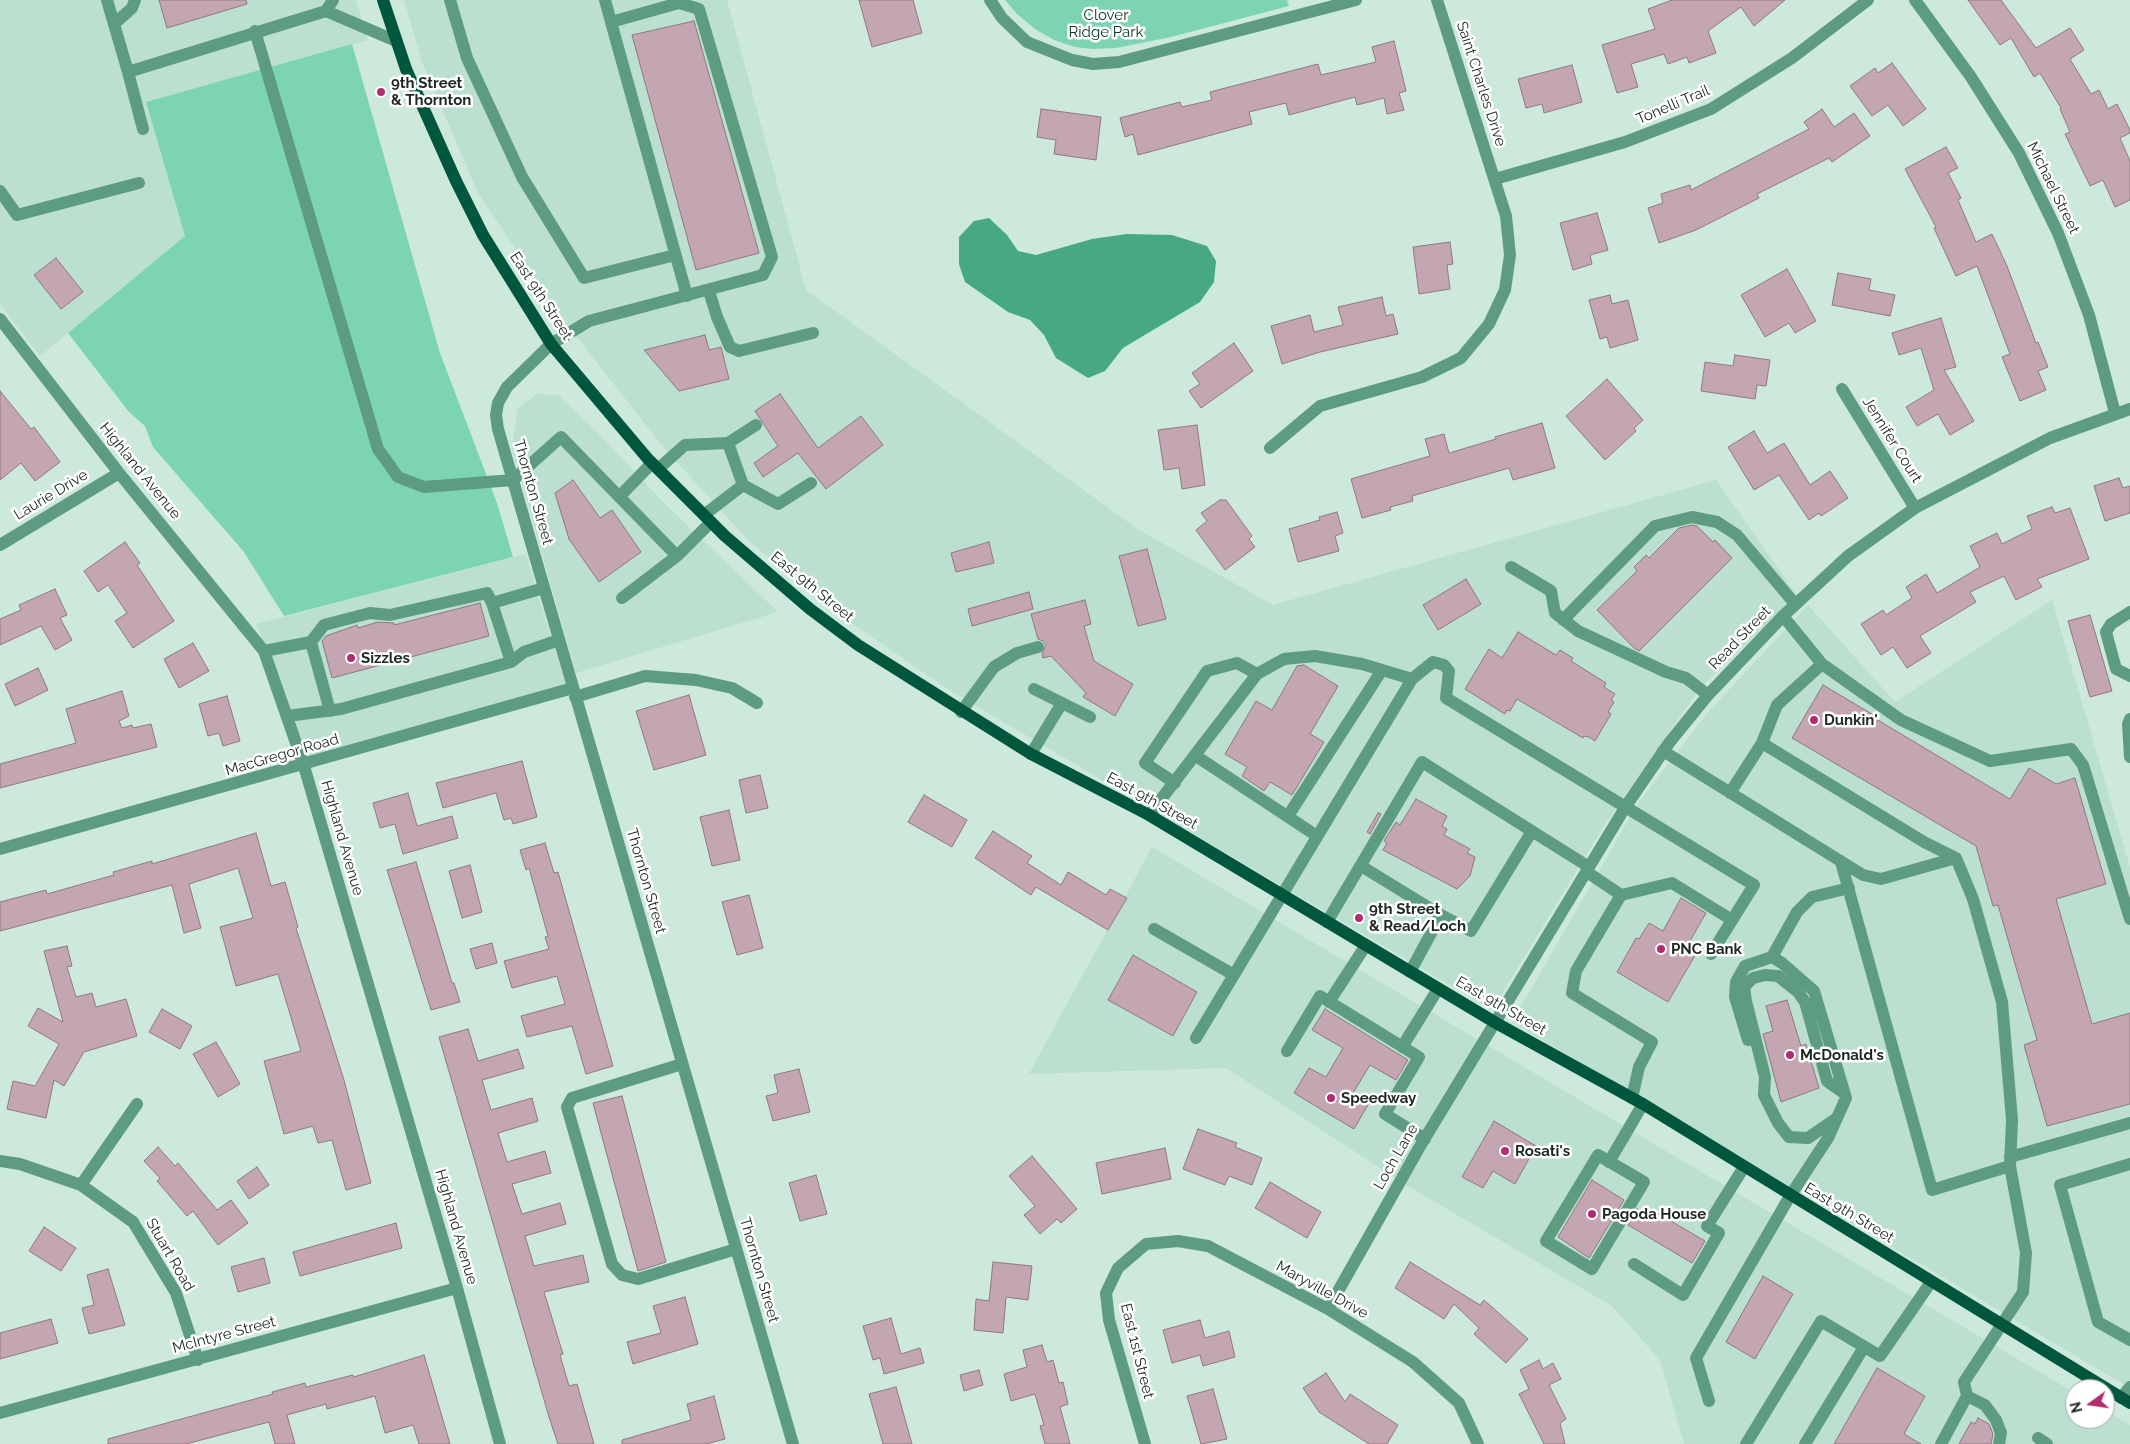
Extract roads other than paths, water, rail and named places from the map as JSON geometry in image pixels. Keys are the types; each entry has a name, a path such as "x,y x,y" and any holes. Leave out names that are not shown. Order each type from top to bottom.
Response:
{"main road":[{"name":"East 9th Street","path":"383,0 396,41 434,135 483,235 552,344 655,466 707,518 810,609 961,712 1031,754 1149,816 1496,1023 1638,1101 1790,1196 2126,1400"}],"street":[{"path":"107,0 142,129"},
{"path":"114,24 132,8 135,0"},
{"path":"450,0 467,58 522,177 584,278 675,255"},
{"path":"605,0 687,296"},
{"path":"990,0 1002,18 1027,42 1065,57 1093,64 1119,62 1356,0"},
{"name":"Saint Charles Drive","path":"1270,448 1320,406 1422,377 1460,358 1489,324 1505,290 1510,255 1506,216 1437,0"},
{"name":"Tonelli Trail","path":"1495,179 1625,142 1712,109 1792,58 1868,0"},
{"name":"Michael Street","path":"1915,0 1971,78 2019,153 2058,233 2089,315 2115,413"},
{"path":"611,22 680,1"},
{"name":"Thornton Street","path":"680,1 699,10 772,257 763,275 710,291 589,321 552,344 507,387 498,403 496,415 498,429 574,693 793,1444"},
{"path":"128,72 329,5 396,41"},
{"path":"255,31 378,449 398,477 424,487 513,480 561,436 677,556"},
{"path":"0,191 17,215 139,182"},
{"path":"710,291 717,317 730,347 739,352 813,333"},
{"name":"Highland Avenue","path":"0,319 119,473 264,651 304,766 457,1288 500,1444"},
{"name":"Jennifer Court","path":"1842,389 1915,508"},
{"name":"Read Street","path":"1496,1023 1626,806 1663,751 1708,695 1795,604 1848,556 1915,508 2050,438 2130,409"},
{"path":"619,496 655,466 685,445 728,443 756,425"},
{"path":"728,443 743,485 778,504 811,483"},
{"name":"Laurie Drive","path":"0,546 119,473"},
{"path":"622,598 677,556 707,518 743,485"},
{"path":"1563,620 1655,526 1692,517 1717,522 1737,535 1795,604"},
{"path":"1511,567 1551,591 1555,613 1563,620 1587,635 1666,672 1686,678 1708,695"},
{"path":"492,603 544,588"},
{"path":"264,651 311,642 324,625 370,613 390,615 487,593 511,662"},
{"path":"2130,612 2111,624 2106,632 2116,669 2130,676"},
{"path":"1783,616 1822,664 1901,720 1990,761 2071,749 2083,765 2130,919"},
{"path":"287,716 330,711 511,662 524,652 559,640"},
{"path":"311,642 330,711"},
{"path":"961,712 981,681 994,667 1017,653 1038,647"},
{"path":"1149,816 1257,674 1284,659 1315,656 1362,664 1412,679"},
{"path":"1196,1038 1412,679 1433,662 1444,665 1449,671 1446,698 1754,885 1710,954"},
{"path":"1175,783 1145,763 1207,671 1237,664 1257,674"},
{"path":"1730,793 1762,743 1777,705 1822,664"},
{"path":"1288,816 1382,670"},
{"name":"MacGregor Road","path":"0,850 574,693 646,676 696,680 732,688 757,703"},
{"path":"1034,689 1090,717"},
{"path":"1031,754 1062,703"},
{"path":"2130,719 2128,724 2130,757"},
{"path":"1762,743 1924,842 1956,858 1973,899 2002,1002 2012,1120 2010,1162 2026,1253 2023,1292 2000,1324 1964,1382 1967,1396 1941,1444"},
{"path":"1663,751 1862,875 1881,878 1956,858"},
{"path":"1196,756 1317,836"},
{"path":"1327,922 1362,866 1422,762 1532,831 1588,869 1621,895"},
{"path":"1362,866 1441,916 1471,931 1532,831"},
{"path":"1842,862 1932,1190 2010,1162 2130,1123"},
{"path":"1609,1162 1638,1101 1639,1067 1652,1042 1572,993 1576,970 1621,895 1672,883 1732,920"},
{"path":"1837,1117 1808,1138 1789,1137 1778,1123 1764,1096 1735,997 1736,982 1745,966 1772,957 1796,912 1812,897 1849,888"},
{"path":"1410,972 1441,916"},
{"path":"1154,929 1234,974"},
{"path":"1329,1002 1366,946"},
{"path":"1709,1401 1696,1358 1790,1196 1828,1138 1846,1098 1814,991 1782,963 1772,957"},
{"path":"1764,1096 1765,1077 1744,987 1753,978 1765,975 1778,976 1788,982 1805,1002 1827,1081 1844,1093"},
{"path":"1402,1047 1438,988"},
{"path":"1287,1051 1320,996 1419,1057 1385,1114 1424,1139"},
{"name":"Loch Lane","path":"1328,1309 1424,1139 1496,1023"},
{"path":"682,1064 572,1098 567,1107 612,1264 622,1275 638,1279 736,1249"},
{"path":"81,1184 137,1104"},
{"path":"1598,1155 1609,1162 1644,1182 1592,1269 1546,1241 1598,1155"},
{"name":"Stuart Road","path":"0,1161 20,1164 81,1184 133,1222 176,1293 198,1360"},
{"path":"2130,1164 2060,1184 2098,1322 2130,1340"},
{"path":"1634,1264 1683,1295 1720,1234 1707,1226 1744,1167"},
{"name":"Maryville Drive","path":"1118,1268 1146,1244 1178,1241 1208,1246 1328,1309 1413,1362 1459,1403 1478,1444"},
{"name":"East 1st Street","path":"1118,1268 1106,1293 1109,1320 1145,1444"},
{"path":"1746,1444 1821,1321 1880,1356 1931,1282"},
{"name":"McIntyre Street","path":"0,1413 457,1288"},
{"path":"1805,1444 1864,1347"},
{"path":"2126,1400 2130,1387"},
{"path":"1967,1396 1985,1404 1996,1420 2001,1433 2000,1444"}],"place":[{"name":"9th Street & Thornton","path":"381,92"},
{"name":"Sizzles","path":"351,658"},
{"name":"Dunkin'","path":"1814,720"},
{"name":"9th Street & Read/Loch","path":"1359,918"},
{"name":"PNC Bank","path":"1661,949"},
{"name":"McDonald's","path":"1790,1055"},
{"name":"Speedway","path":"1331,1098"},
{"name":"Rosati's","path":"1505,1151"},
{"name":"Pagoda House","path":"1592,1214"}],"park label":[{"name":"Clover Ridge Park","path":"1106,24"}]}
